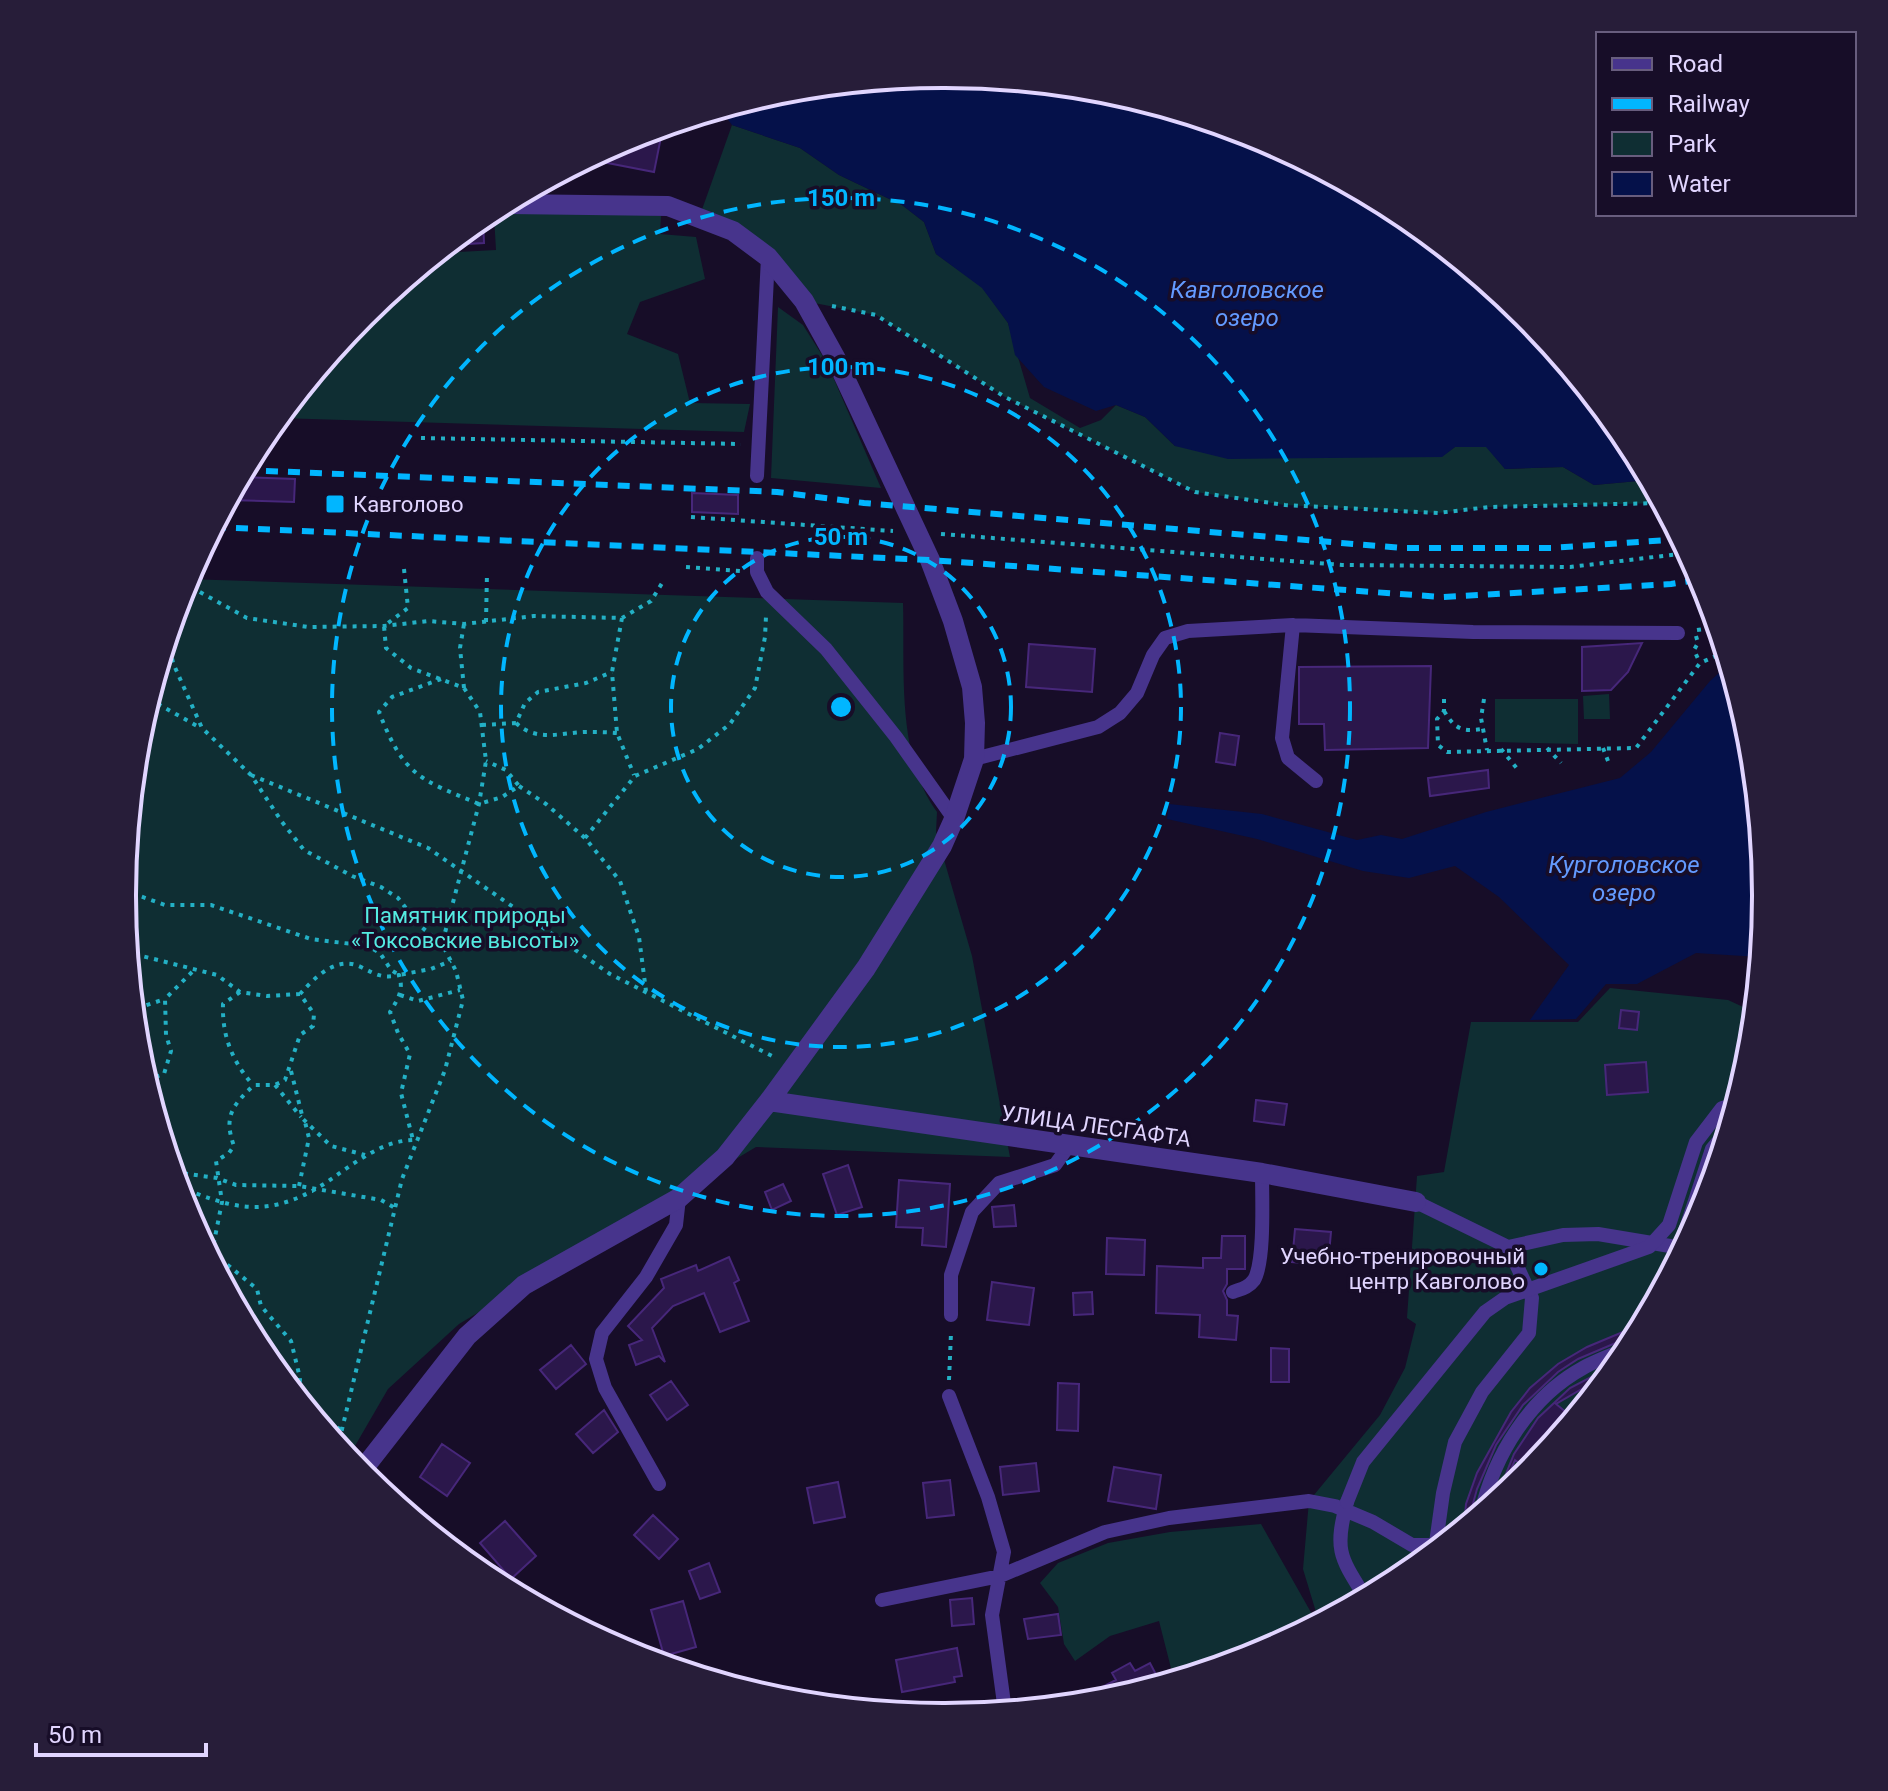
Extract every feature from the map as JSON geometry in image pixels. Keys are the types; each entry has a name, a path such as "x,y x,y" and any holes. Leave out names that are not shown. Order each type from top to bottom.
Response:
{"street":[{"path":"369,1462 467,1336 524,1285 679,1198 725,1157 866,968 942,846 974,759 972,687 953,621 917,532 835,357 804,301 768,257 733,231 668,206 527,204"},
{"name":"УЛИЦА ЛЕСГАФТА","path":"769,1101 1262,1173 1416,1202"}],"lane":[{"path":"757,476 768,257"},
{"path":"757,565 767,592 826,649 896,737 954,819"},
{"path":"974,759 1098,727 1120,713 1137,693 1153,655 1165,638 1188,631 1293,625 1473,632 1678,633"},
{"path":"1293,625 1282,738 1288,758 1316,781"},
{"path":"1359,1588 1342,1559 1340,1528 1363,1462 1485,1312 1505,1298 1649,1247 1669,1225 1696,1142 1723,1108"},
{"path":"951,1315 951,1275 972,1212 999,1183 1055,1165 1068,1147"},
{"path":"1233,1292 1247,1288 1256,1277 1260,1259 1262,1173"},
{"path":"659,1484 605,1388 596,1359 602,1333 646,1277 676,1225 679,1198"},
{"path":"1416,1202 1508,1247 1563,1235 1598,1234 1671,1246"},
{"path":"1437,1535 1455,1442 1482,1392 1529,1333 1532,1298 1508,1247"},
{"path":"1487,1492 1494,1470 1529,1414 1553,1389 1583,1368 1605,1358"},
{"path":"949,1396 988,1497 1004,1552 992,1615 1004,1700"},
{"path":"882,1600 1000,1576 1105,1532 1169,1518 1309,1501 1335,1506 1373,1522 1412,1545 1422,1546"}],"path":[{"path":"804,301 876,315 1005,397 1195,492 1285,505 1438,513 1489,507 1649,503"},
{"path":"421,438 759,444"},
{"path":"691,517 1342,565 1570,567 1676,554"},
{"path":"686,567 757,565"},
{"path":"384,626 408,608 404,569"},
{"path":"486,622 487,572"},
{"path":"197,589 247,618 308,627 384,626 428,621 464,624 534,616 622,618 651,601 664,580"},
{"path":"585,838 635,776 698,749 730,724 755,688 765,637 767,592"},
{"path":"622,618 612,672 617,733 635,776"},
{"path":"442,944 479,804 486,761 480,712 464,688 460,648 464,624"},
{"path":"384,626 386,648 411,668 464,688"},
{"path":"1694,631 1698,643 1694,650 1700,663"},
{"path":"1444,711 1437,719 1438,745 1447,752 1636,748 1700,663 1715,656"},
{"path":"172,659 202,728"},
{"path":"516,723 525,703 538,692 586,683 612,672"},
{"path":"442,679 392,697 379,712 392,745 414,774 479,804 502,797 519,786"},
{"path":"1444,699 1444,711 1454,726 1465,732 1482,729"},
{"path":"1484,699 1481,718 1487,750"},
{"path":"160,705 202,728 251,775 304,850 398,898 419,925 442,944 451,961 463,1000 454,1041 402,1179 341,1432"},
{"path":"482,725 516,723 523,729 549,737 581,732 617,733"},
{"path":"1547,748 1561,763"},
{"path":"1603,748 1608,761"},
{"path":"1501,749 1519,771"},
{"path":"486,761 506,770 519,786 546,804 585,838 620,881 639,937 646,992"},
{"path":"251,775 428,848 610,974 792,1067"},
{"path":"136,895 165,905 211,905 311,939 368,946 380,953 391,970 399,975 402,984 400,995 390,1012 410,1054 401,1093 416,1140"},
{"path":"139,955 217,975 240,992 267,996 300,994 313,979 339,963 352,963 387,978 431,969 451,961"},
{"path":"144,1006 165,999 195,969"},
{"path":"400,995 418,1001 460,990"},
{"path":"240,992 223,1004 222,1028 238,1067 254,1085"},
{"path":"213,1238 222,1202 216,1161 234,1146 229,1132 233,1104 254,1085 275,1085 285,1080 300,1035 316,1020 300,994"},
{"path":"157,1076 164,1074 171,1051 166,1035 165,999"},
{"path":"290,1069 309,1138 299,1186"},
{"path":"275,1085 331,1146 366,1156"},
{"path":"193,1191 222,1202 258,1209 290,1202 315,1190 382,1146 416,1140"},
{"path":"186,1174 248,1186 299,1186 381,1200 395,1208"},
{"path":"227,1266 257,1289 261,1306 291,1341 300,1382"},
{"path":"949,1396 951,1315"},
{"path":"338,1430 342,1426"}],"green space":[{"path":"732,125 800,148 839,175 902,205 924,222 936,254 982,287 1008,323 1030,398 1080,428 1101,420 1116,405 1145,417 1175,446 1338,456 1441,457 1455,447 1487,447 1505,469 1563,467 1594,485 1636,481 1649,503 1489,507 1438,513 1285,505 1195,492 1005,397 876,315 804,301 768,257 699,218"},
{"path":"573,207 661,216 660,234 696,237 705,279 640,302 627,334 678,354 690,403 750,404 744,432 293,418 337,363 412,288 456,252 496,250 494,224 511,214"},
{"path":"778,307 803,325 827,363 881,488 771,478"},
{"name":"Памятник природы «Токсовские высоты»","path":"201,580 903,603 905,711 909,739 924,790 937,812 936,832 972,956 1010,1157 756,1147 459,1324 388,1389 355,1447 303,1387 245,1299 198,1205 179,1155 152,1053 143,1001 136,896 143,790 164,687 179,636"},
{"path":"1609,694 1610,719 1584,719 1583,696"},
{"path":"1495,699 1578,699 1578,744 1495,742"},
{"name":"Учебно-тренировочный центр Кавголово","path":"1610,988 1728,1000 1744,1007 1724,1104 1690,1205 1668,1253 1615,1344 1551,1428 1476,1503 1436,1536 1393,1567 1316,1612 1303,1569 1309,1501 1380,1415 1405,1368 1416,1324 1407,1318 1417,1176 1444,1172 1471,1022 1578,1022"},
{"path":"1261,1524 1312,1614 1253,1642 1171,1670 1159,1621 1110,1636 1075,1661 1064,1644 1058,1607 1040,1583 1058,1563 1108,1543 1170,1532"}],"water":[{"name":"Кавголовское озеро","path":"944,88 997,90 1102,104 1204,131 1253,149 1348,196 1393,224 1476,288 1551,363 1585,404 1636,481 1594,485 1563,467 1505,469 1486,447 1455,447 1442,457 1228,459 1175,446 1145,417 1116,405 1096,411 1044,387 1015,355 1008,323 982,288 936,254 924,222 902,205 839,175 800,148 732,125 727,118 839,95"},
{"name":"Курголовское озеро","path":"1720,672 1745,790 1752,896 1749,956 1696,953 1637,984 1606,984 1576,1019 1530,1020 1569,965 1499,897 1455,866 1409,878 1363,871 1257,839 1167,819 1169,804 1262,814 1357,840 1381,835 1402,839 1486,812 1620,778 1651,752"}],"building":[{"path":"660,140 654,172 605,163"},
{"path":"484,232 484,243 467,244"},
{"path":"254,477 295,479 294,502 240,500"},
{"path":"692,493 738,495 738,514 692,512"},
{"path":"1642,643 1628,672 1611,690 1582,691 1582,647"},
{"path":"1029,644 1095,649 1092,692 1026,687"},
{"path":"1431,666 1428,748 1325,750 1324,724 1299,724 1299,667"},
{"path":"1220,733 1239,736 1235,765 1216,762"},
{"path":"1488,770 1489,788 1430,796 1428,778"},
{"path":"1621,1010 1639,1012 1637,1030 1619,1028"},
{"path":"1646,1062 1648,1092 1607,1095 1605,1065"},
{"path":"1256,1100 1287,1104 1284,1125 1254,1121"},
{"path":"848,1165 862,1207 837,1215 823,1174"},
{"path":"899,1180 950,1184 946,1247 922,1245 923,1228 896,1227"},
{"path":"783,1184 791,1201 772,1210 765,1192"},
{"path":"1014,1205 1016,1226 994,1227 992,1207"},
{"path":"1295,1229 1331,1232 1328,1265 1292,1262"},
{"path":"1222,1236 1245,1236 1245,1269 1227,1269 1227,1284 1223,1291 1227,1300 1227,1315 1238,1316 1236,1340 1199,1337 1200,1315 1156,1313 1157,1266 1203,1268 1203,1258 1221,1258"},
{"path":"1107,1238 1145,1240 1144,1275 1106,1274"},
{"path":"729,1257 739,1280 734,1283 749,1321 720,1332 704,1293 673,1306 652,1328 665,1362 659,1356 636,1365 629,1345 642,1340 628,1326 664,1288 661,1279 696,1265 698,1271"},
{"path":"992,1282 1034,1288 1029,1325 987,1320"},
{"path":"1092,1292 1093,1314 1074,1315 1073,1293"},
{"path":"1622,1332 1616,1343 1578,1359 1558,1372 1523,1405 1496,1445 1472,1506 1465,1512 1477,1473 1511,1412 1530,1388 1558,1364"},
{"path":"571,1345 586,1364 556,1389 540,1370"},
{"path":"1271,1348 1289,1349 1289,1382 1271,1382"},
{"path":"1592,1376 1585,1387 1556,1404 1565,1411 1518,1463 1515,1460 1506,1475 1514,1454 1538,1418 1570,1388"},
{"path":"671,1381 688,1405 667,1420 650,1395"},
{"path":"1058,1383 1079,1384 1078,1431 1057,1430"},
{"path":"604,1410 618,1432 593,1453 576,1434"},
{"path":"442,1444 470,1463 447,1496 420,1477"},
{"path":"1036,1463 1039,1491 1003,1495 1000,1467"},
{"path":"1114,1467 1161,1475 1156,1509 1108,1501"},
{"path":"950,1480 954,1515 927,1518 923,1483"},
{"path":"838,1482 845,1517 814,1523 807,1488"},
{"path":"653,1515 678,1539 659,1559 634,1535"},
{"path":"505,1521 536,1556 512,1578 480,1543"},
{"path":"709,1563 720,1592 700,1599 689,1571"},
{"path":"972,1598 974,1624 952,1626 950,1600"},
{"path":"683,1601 696,1647 669,1655 663,1652 651,1610"},
{"path":"1058,1614 1061,1635 1028,1639 1024,1619"},
{"path":"957,1648 962,1676 954,1677 955,1682 902,1692 896,1660"},
{"path":"1130,1663 1135,1671 1150,1663 1156,1674 1103,1687 1116,1680 1112,1673"}],"railway":[{"path":"258,471 777,492 864,503 1402,548 1551,548 1669,540"},
{"path":"226,528 930,560 1442,597 1688,581"}],"place":[{"name":"Кавголово","path":"335,504"},
{"name":"Учебно-тренировочный центр Кавголово","path":"1541,1269"}]}
